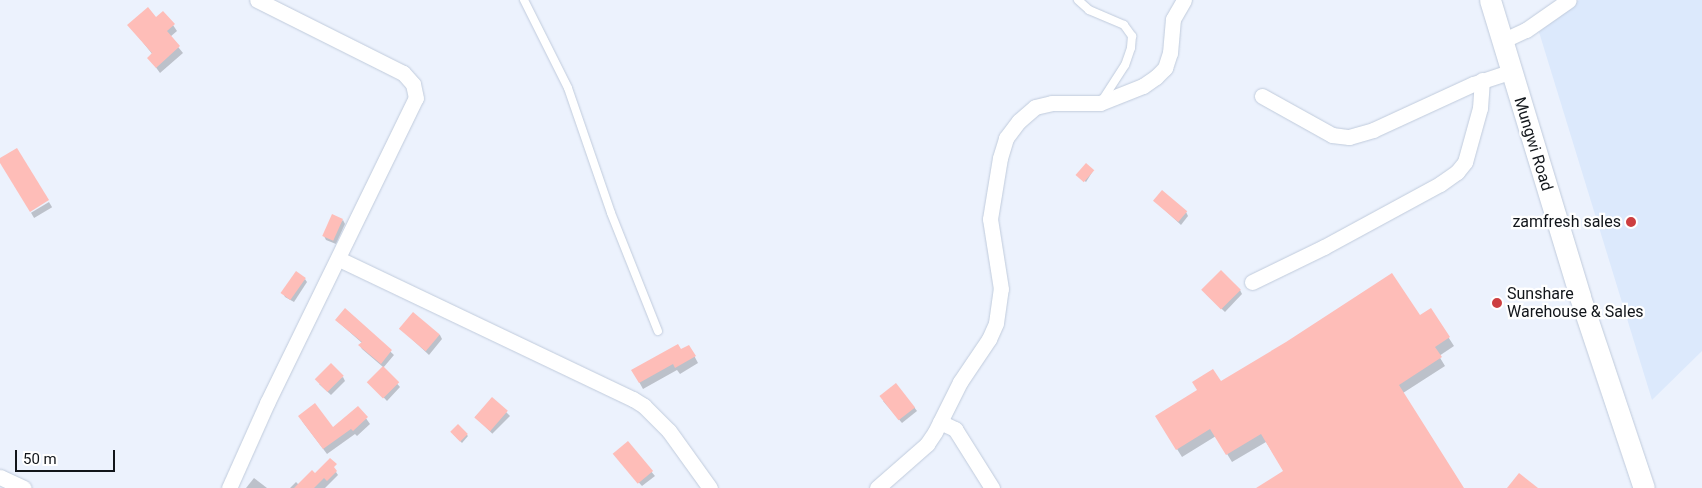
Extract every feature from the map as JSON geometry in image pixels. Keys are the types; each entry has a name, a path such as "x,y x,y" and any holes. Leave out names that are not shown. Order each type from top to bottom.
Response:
{"street":[{"path":"229,488 267,403 407,120 416,98 413,84 403,73 291,19 257,0"},
{"path":"877,488 927,444 960,382 989,339 996,322 1001,289 990,219 1000,158 1006,138 1019,121 1035,107 1052,103 1100,103 1143,86 1165,68 1170,53 1173,19 1184,0"},
{"name":"Mungwi Road","path":"1490,0 1580,297 1644,488"},
{"path":"1502,41 1526,30 1569,0"},
{"path":"1262,96 1332,135 1349,137 1373,130 1482,80 1512,71"},
{"path":"1252,282 1324,247 1440,184 1457,172 1465,162 1480,108 1482,80"},
{"path":"339,259 633,399 644,406 669,431 710,488"},
{"path":"940,422 955,429 992,488"},
{"path":"0,477 24,488"}],"lane":[{"path":"524,0 568,88 612,213 658,331"},
{"path":"1078,0 1089,10 1124,25 1132,36 1132,48 1125,65 1100,103"}],"shaded area":[{"path":"1579,0 1702,0 1702,351 1652,400 1539,32"}],"building":[{"path":"148,7 156,17 163,11 175,24 167,31 180,46 156,68 147,58 152,53 127,25"},
{"path":"17,148 49,200 30,212 0,163 0,158"},
{"path":"1086,163 1094,170 1084,182 1076,175"},
{"path":"1162,190 1187,211 1178,222 1153,201"},
{"path":"332,214 343,219 333,241 322,236"},
{"path":"1221,270 1241,290 1221,310 1201,290"},
{"path":"296,271 306,278 290,300 281,293"},
{"path":"1392,273 1420,315 1431,308 1450,337 1435,347 1442,357 1399,385 1464,488 1256,488 1283,471 1261,434 1226,455 1210,429 1176,450 1155,416 1197,390 1192,382 1213,369 1221,381 1286,342"},
{"path":"345,308 392,350 381,364 358,345 362,342 335,320"},
{"path":"413,312 440,334 426,351 399,329"},
{"path":"678,344 681,349 689,345 696,356 675,368 673,364 639,383 631,370"},
{"path":"331,363 344,376 327,392 315,379"},
{"path":"383,366 399,382 383,399 367,382"},
{"path":"896,383 915,407 899,420 879,396"},
{"path":"492,397 508,411 490,431 474,417"},
{"path":"315,403 333,427 358,406 368,417 353,431 351,429 323,449 298,416"},
{"path":"458,424 468,434 460,442 450,432"},
{"path":"628,441 653,471 638,484 613,454"},
{"path":"330,458 337,464 334,467 337,471 327,481 324,478 314,488 294,488 312,470 315,473"},
{"path":"1519,473 1538,488 1507,488"}],"place":[{"name":"zamfresh sales","path":"1631,222"},
{"name":"Sunshare Warehouse & Sales","path":"1497,303"}]}
